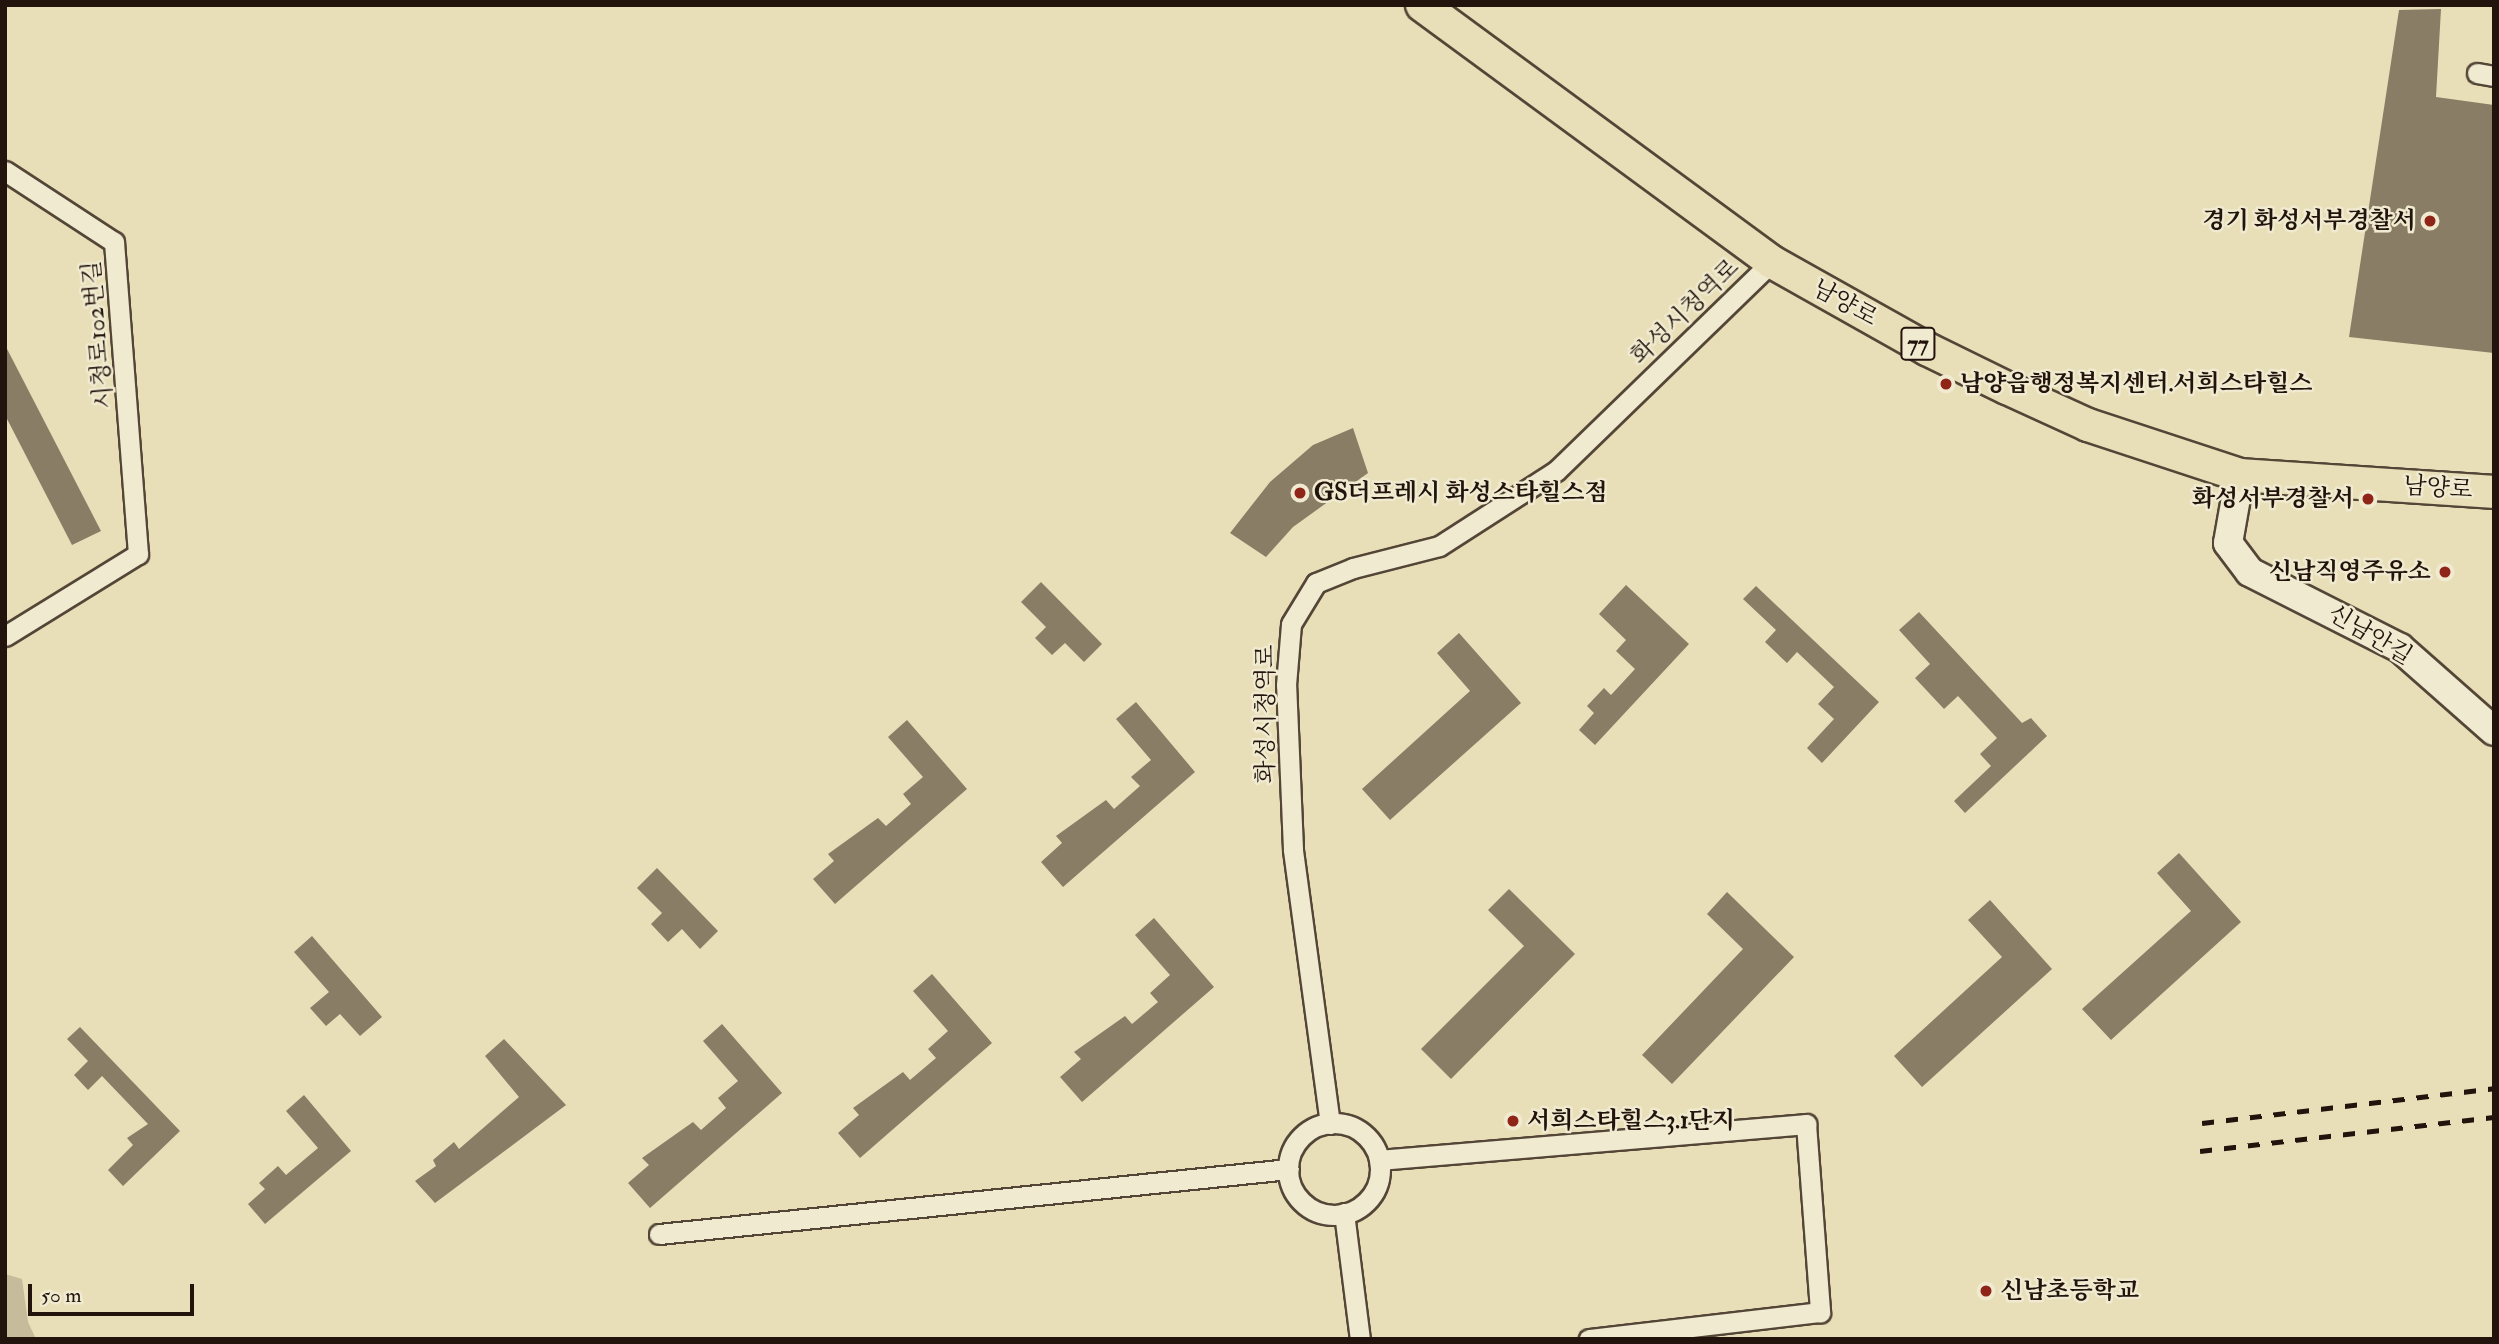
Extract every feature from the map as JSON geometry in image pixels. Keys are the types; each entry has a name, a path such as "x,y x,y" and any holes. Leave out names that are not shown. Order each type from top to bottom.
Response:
{"main road":[{"name":"남양로","path":"1422,5 1772,262 1927,349 2088,425 2239,475 2494,492"}],"street":[{"name":"시청로102번길","path":"5,171 114,242 138,554 5,636"},
{"name":"화성시청역로","path":"1330,1124 1293,849 1286,685 1292,624 1316,583 1353,568 1439,546 1556,471 1772,262"},
{"name":"신남안길","path":"2239,475 2228,543 2250,572 2400,648 2494,731"},
{"path":"1330,1124 1356,1128 1368,1138 1379,1160 1373,1194 1362,1206 1344,1213 1309,1208 1295,1193 1289,1169 1292,1152 1303,1135 1330,1124"},
{"path":"1379,1160 1806,1124 1820,1312 1589,1339"},
{"path":"659,1234 1289,1169"},
{"path":"1344,1213 1360,1339"}],"shaded area":[{"path":"5,1274 22,1279 28,1322 36,1339 5,1339"}],"building":[{"name":"경기 화성서부경찰서","path":"2441,9 2436,97 2494,105 2494,353 2349,337 2399,10"},
{"path":"5,345 101,531 72,545 5,415"},
{"name":"GS더프레시 화성스타힐스점","path":"1353,428 1368,473 1293,527 1266,557 1230,533 1270,482 1313,445"},
{"path":"1041,582 1102,644 1084,662 1065,643 1052,655 1035,638 1046,627 1021,602"},
{"path":"1626,585 1689,644 1595,745 1579,730 1594,713 1587,706 1604,688 1611,695 1635,669 1616,651 1626,640 1599,614"},
{"path":"1756,586 1879,702 1822,763 1807,748 1834,719 1818,704 1834,687 1797,652 1787,663 1765,642 1776,630 1743,599"},
{"path":"1919,612 2022,723 2031,718 2047,736 1965,813 1954,801 1991,766 1980,754 1997,738 1958,696 1944,709 1915,678 1930,664 1899,630"},
{"path":"1459,633 1521,703 1390,820 1362,789 1470,691 1437,653"},
{"path":"1136,702 1195,772 1063,887 1041,862 1062,843 1056,836 1106,800 1114,809 1140,786 1131,777 1151,760 1116,719"},
{"path":"907,720 967,789 835,904 813,879 834,861 828,854 878,818 886,826 911,804 903,794 923,777 888,737"},
{"path":"2179,853 2241,922 2111,1040 2082,1009 2191,911 2157,873"},
{"path":"657,868 718,931 700,949 682,929 668,942 651,924 662,913 637,888"},
{"path":"1509,889 1575,954 1451,1079 1421,1049 1524,946 1488,910"},
{"path":"1727,892 1794,957 1672,1084 1642,1055 1743,949 1707,914"},
{"path":"1990,900 2052,969 1922,1087 1894,1056 2002,957 1968,920"},
{"path":"1154,918 1214,987 1082,1102 1060,1077 1081,1059 1074,1052 1125,1016 1132,1024 1158,1002 1150,993 1170,975 1135,935"},
{"path":"312,936 382,1017 360,1036 340,1014 326,1026 310,1008 329,992 294,952"},
{"path":"932,974 992,1043 860,1158 838,1133 859,1115 853,1108 903,1072 910,1080 936,1058 928,1049 948,1031 913,991"},
{"path":"722,1024 782,1093 650,1208 628,1183 649,1165 642,1158 693,1122 701,1130 726,1108 718,1098 738,1081 703,1041"},
{"path":"80,1027 180,1131 123,1186 108,1170 133,1145 127,1138 148,1124 102,1076 88,1090 74,1075 88,1061 67,1039"},
{"path":"504,1039 566,1105 435,1203 415,1181 436,1166 433,1160 454,1142 459,1149 519,1097 485,1056"},
{"path":"304,1095 351,1151 265,1224 248,1204 265,1189 259,1183 278,1166 286,1175 318,1148 286,1111"}],"railway":[{"path":"2202,1123 2494,1088"},
{"path":"2200,1151 2494,1117"}],"place":[{"name":"경기 화성서부경찰서","path":"2430,221"},
{"name":"남양읍행정복지센터.서희스타힐스","path":"1946,384"},
{"name":"GS더프레시 화성스타힐스점","path":"1300,493"},
{"name":"화성서부경찰서","path":"2368,499"},
{"name":"신남직영주유소","path":"2445,572"},
{"name":"서희스타힐스3.1단지","path":"1513,1121"},
{"name":"신남초등학교","path":"1986,1291"}]}
